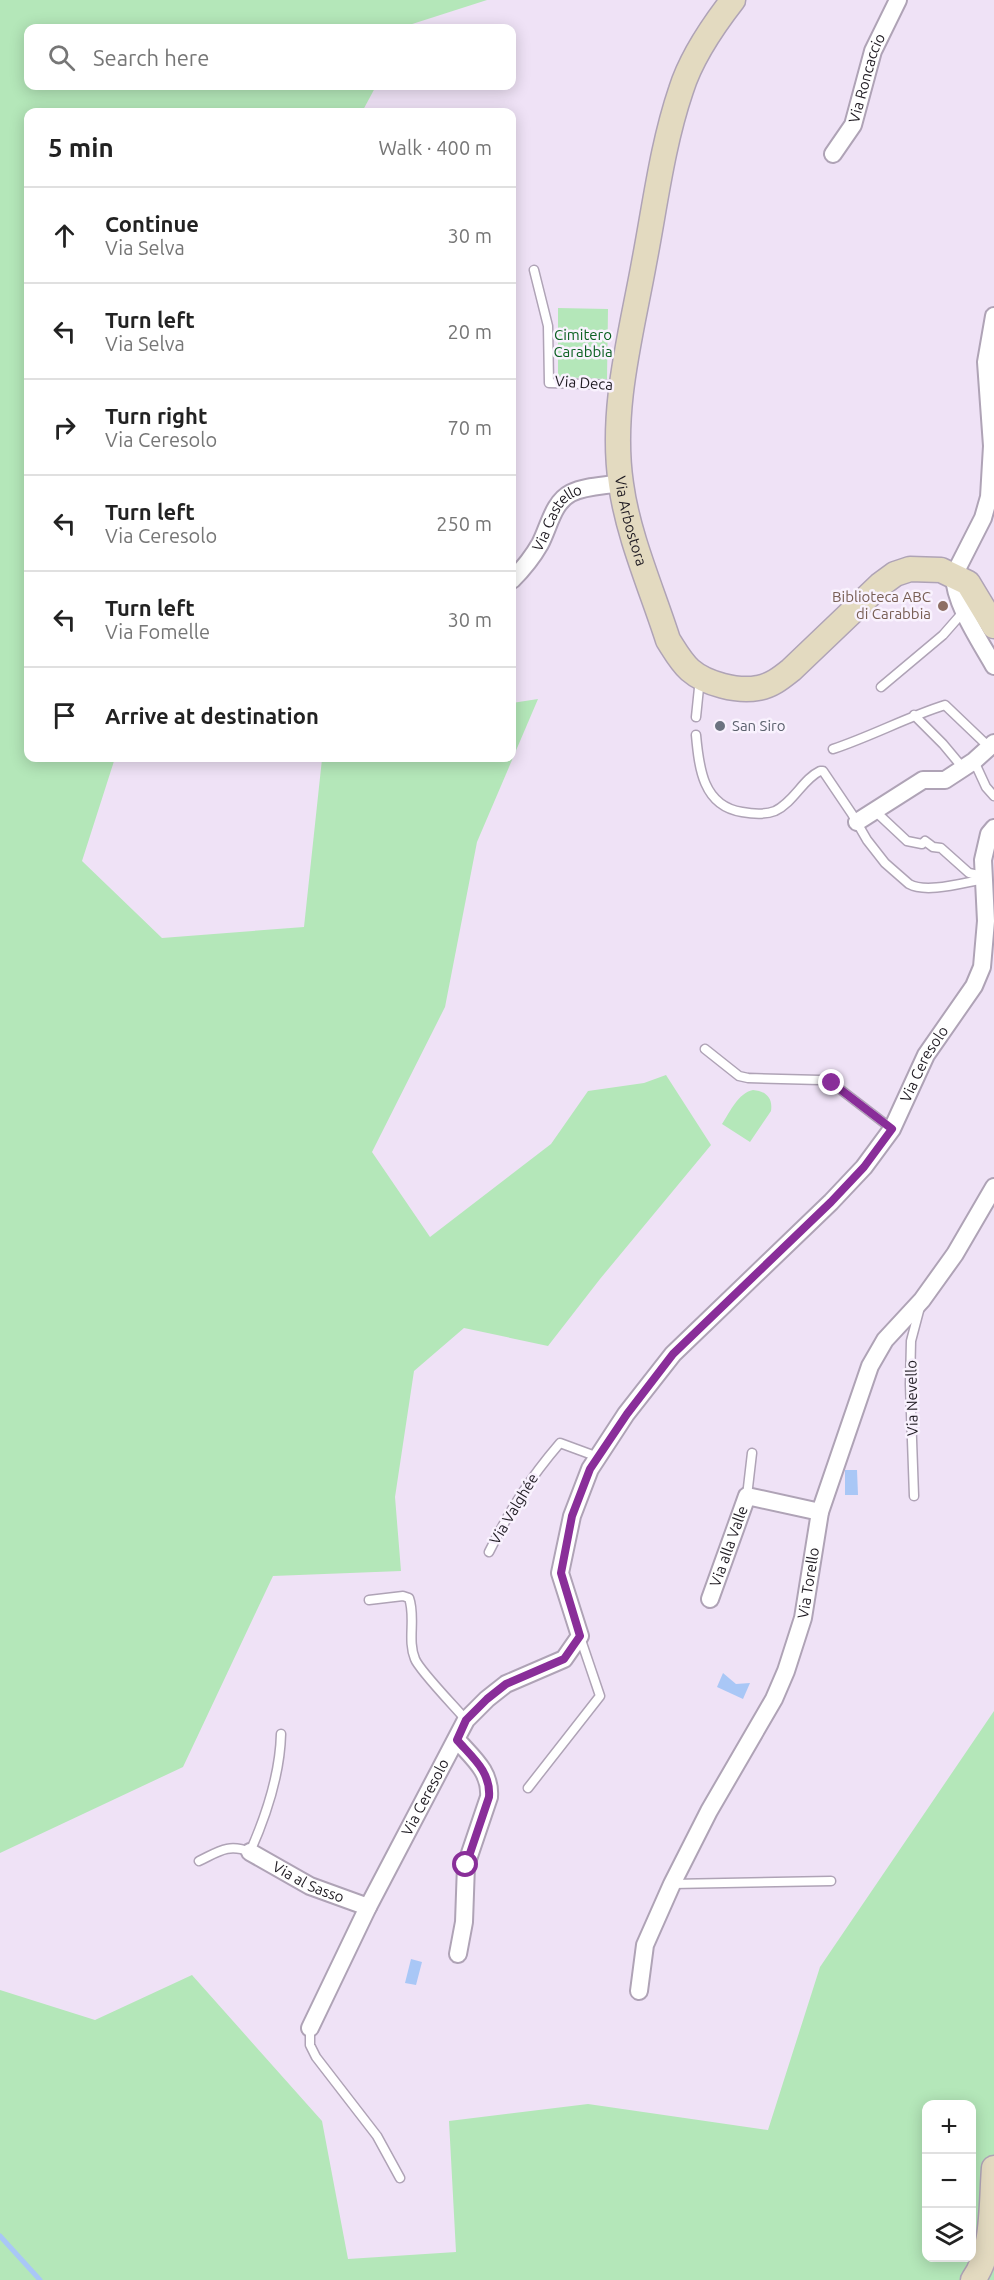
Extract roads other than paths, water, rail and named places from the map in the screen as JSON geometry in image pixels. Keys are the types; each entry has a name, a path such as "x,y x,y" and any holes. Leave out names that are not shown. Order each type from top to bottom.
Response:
{"street":[{"name":"Via Arbostora","path":"733,0 701,47 681,88 669,132 622,385 618,432 621,483 626,511 668,640 678,657 691,671 700,676 718,684 739,688 757,688 775,682 791,670 880,585 895,574 910,569 927,569 941,570 954,575"},
{"name":"Via Roncaccio","path":"833,154 853,125 873,51 898,0"},
{"path":"994,316 986,362 992,446 989,497 983,518 954,575 954,585 964,611 994,666"},
{"name":"Via Castello","path":"516,576 528,563 541,542 558,504 568,494 580,489 621,483"},
{"path":"954,575 968,583 994,626"},
{"path":"857,822 924,780 945,780 992,746"},
{"name":"Via Ceresolo","path":"310,2028 368,1907 466,1720 506,1684 564,1659 580,1636 561,1573 572,1516 590,1469 627,1414 673,1354 831,1202 864,1167 892,1129 926,1055 974,986 982,967 986,921 983,860 989,834 994,828"},
{"name":"Via Torello","path":"639,1991 645,1946 672,1884 709,1811 774,1699 786,1671 803,1618 820,1512 870,1366 892,1330 922,1300 956,1254 994,1187"},
{"name":"Via alla Valle","path":"710,1599 747,1496 820,1512"},
{"path":"457,1740 487,1774 490,1785 489,1797 466,1865 464,1922 458,1954"},
{"name":"Via al Sasso","path":"250,1852 310,1886 368,1907"},
{"path":"973,2280 983,2268 989,2253 994,2168"}],"lane":[{"name":"Via Deca","path":"534,270 548,326 549,383 622,385"},
{"path":"881,687 943,635 964,611"},
{"path":"696,717 700,676"},
{"path":"833,749 866,738 914,715 945,705 992,746"},
{"path":"914,715 968,765 994,796"},
{"path":"696,735 700,770 708,792 719,803 735,811 764,814 775,811 787,803 820,771 823,771 867,840 885,863 914,887 939,887 985,878"},
{"path":"875,811 907,841 922,844 926,841 933,847 941,848 969,873 985,878"},
{"path":"705,1049 739,1076 820,1080 832,1083 892,1129"},
{"name":"Via Nevello","path":"914,1496 910,1384 911,1341 922,1300"},
{"name":"Via Valghée","path":"489,1552 511,1507 560,1443 599,1457"},
{"path":"747,1496 752,1452"},
{"path":"369,1600 403,1596 409,1598 415,1660 466,1720"},
{"path":"528,1788 600,1696 580,1636"},
{"path":"199,1861 228,1847 238,1847 250,1852 261,1828 278,1764 281,1734"},
{"path":"672,1884 831,1881"},
{"name":"Via Ceresolo","path":"310,2028 310,2045 316,2057 377,2136 400,2178"}],"water":[{"path":"845,1470 857,1470 858,1495 845,1495"},
{"path":"723,1673 736,1684 750,1683 743,1699 717,1687"},
{"path":"411,1959 422,1962 416,1985 405,1983"}],"waterway":[{"path":"0,2236 40,2280"}],"place":[{"name":"Biblioteca ABC di Carabbia","path":"943,606"},
{"name":"San Siro","path":"720,726"}],"park label":[{"name":"Cimitero Carabbia","path":"583,344"}]}
